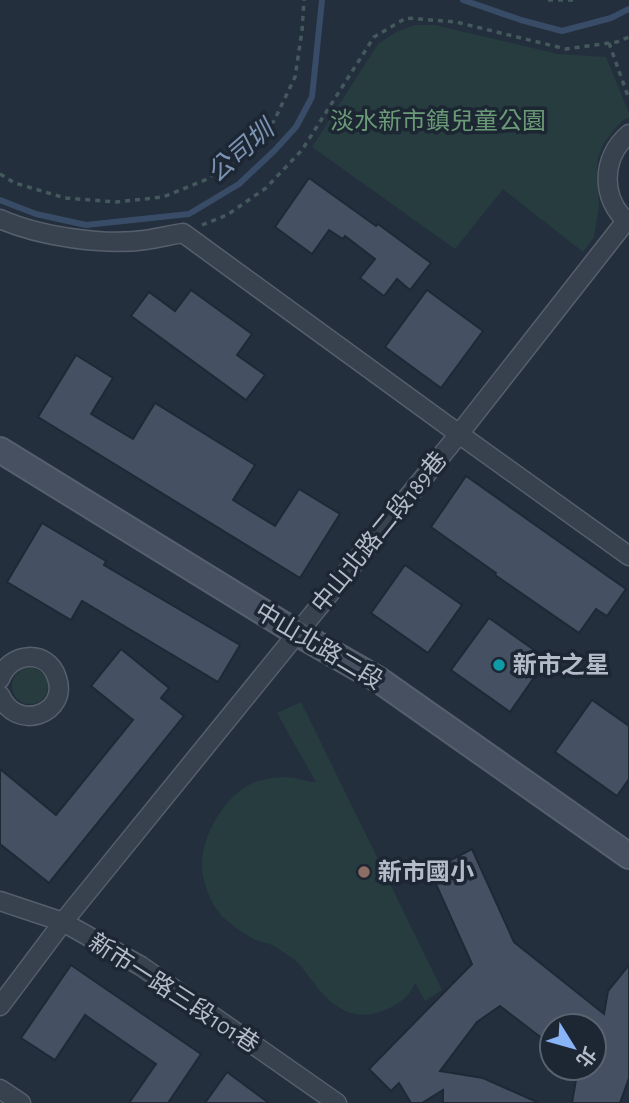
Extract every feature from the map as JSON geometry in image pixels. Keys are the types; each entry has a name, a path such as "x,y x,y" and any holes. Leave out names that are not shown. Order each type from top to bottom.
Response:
{"street":[{"name":"中山北路二段189巷","path":"0,1006 63,922 459,434 627,222 614,207 608,191 607,173 612,155 621,140 629,134"},
{"path":"0,219 19,228 97,242 144,240 183,233 629,556"},
{"name":"中山北路二段","path":"0,450 297,633 379,680 629,856"},
{"path":"0,676 6,666 15,660 24,656 35,657 52,668 59,687 52,706 36,716 26,717 3,708"},
{"name":"新市一路三段101巷","path":"0,901 63,922 141,966 337,1103"},
{"path":"0,1089 22,1103"}],"path":[{"path":"0,174 15,183 65,198 116,202 163,197 205,180 239,156 274,121 295,77 304,0"},
{"path":"548,0 573,0"},
{"path":"183,233 228,215 266,188 302,150 374,37 406,18 456,23 566,49 617,42 629,37"},
{"path":"609,43 629,99"}],"green space":[{"name":"淡水新市鎮兒童公園","path":"415,25 435,25 558,54 606,57 629,117 613,131 598,157 599,205 594,237 583,252 503,189 455,249 312,147 378,44 396,32"},
{"path":"30,668 43,673 48,686 43,699 30,704 17,699 12,686 17,673"},
{"path":"301,702 442,990 425,1001 415,983 403,1000 385,1010 363,1015 344,1010 320,991 296,961 274,946 250,937 227,921 216,909 208,893 202,870 205,844 217,817 236,794 258,781 272,778 290,777 316,782 277,713"}],"building":[{"path":"309,178 431,263 410,290 397,279 384,296 360,278 375,259 345,236 343,239 329,230 312,254 275,227"},
{"path":"191,290 252,334 237,355 265,375 246,400 131,316 149,292 175,311"},
{"path":"427,290 483,331 441,388 385,347"},
{"path":"76,355 113,378 91,414 133,439 155,403 255,465 233,500 275,526 299,489 340,514 300,578 38,417"},
{"path":"466,476 626,589 607,616 596,609 579,633 431,527"},
{"path":"42,523 106,561 104,565 240,645 218,682 82,601 71,620 7,582"},
{"name":"新市之星","path":"405,565 462,605 428,653 371,613"},
{"name":"新市之星","path":"489,618 547,659 510,712 451,670"},
{"path":"121,649 169,688 161,698 184,716 49,883 0,844 0,769 56,815 133,720 91,686"},
{"path":"592,700 629,726 629,779 617,796 555,752"},
{"path":"472,849 514,942 602,1012 538,1012 538,1035 500,1006 477,1022 440,1071 483,1078 539,1103 443,1103 443,1090 422,1103 411,1103 399,1083 391,1091 369,1069 472,964 430,871"},
{"path":"71,965 201,1054 168,1103 129,1103 156,1064 85,1015 55,1060 21,1038"},
{"path":"629,965 629,1078 620,1103 572,1103 576,1082 608,1082 608,1012 604,1012 608,991"},
{"path":"227,1072 269,1103 205,1103"}],"waterway":[{"name":"公司圳","path":"0,200 36,214 86,225 189,214 239,184 296,127 312,97 322,0"},
{"name":"公司圳","path":"463,0 562,31 611,18 629,9"}],"place":[{"name":"新市之星","path":"499,665"},
{"name":"新市國小","path":"364,872"}]}
